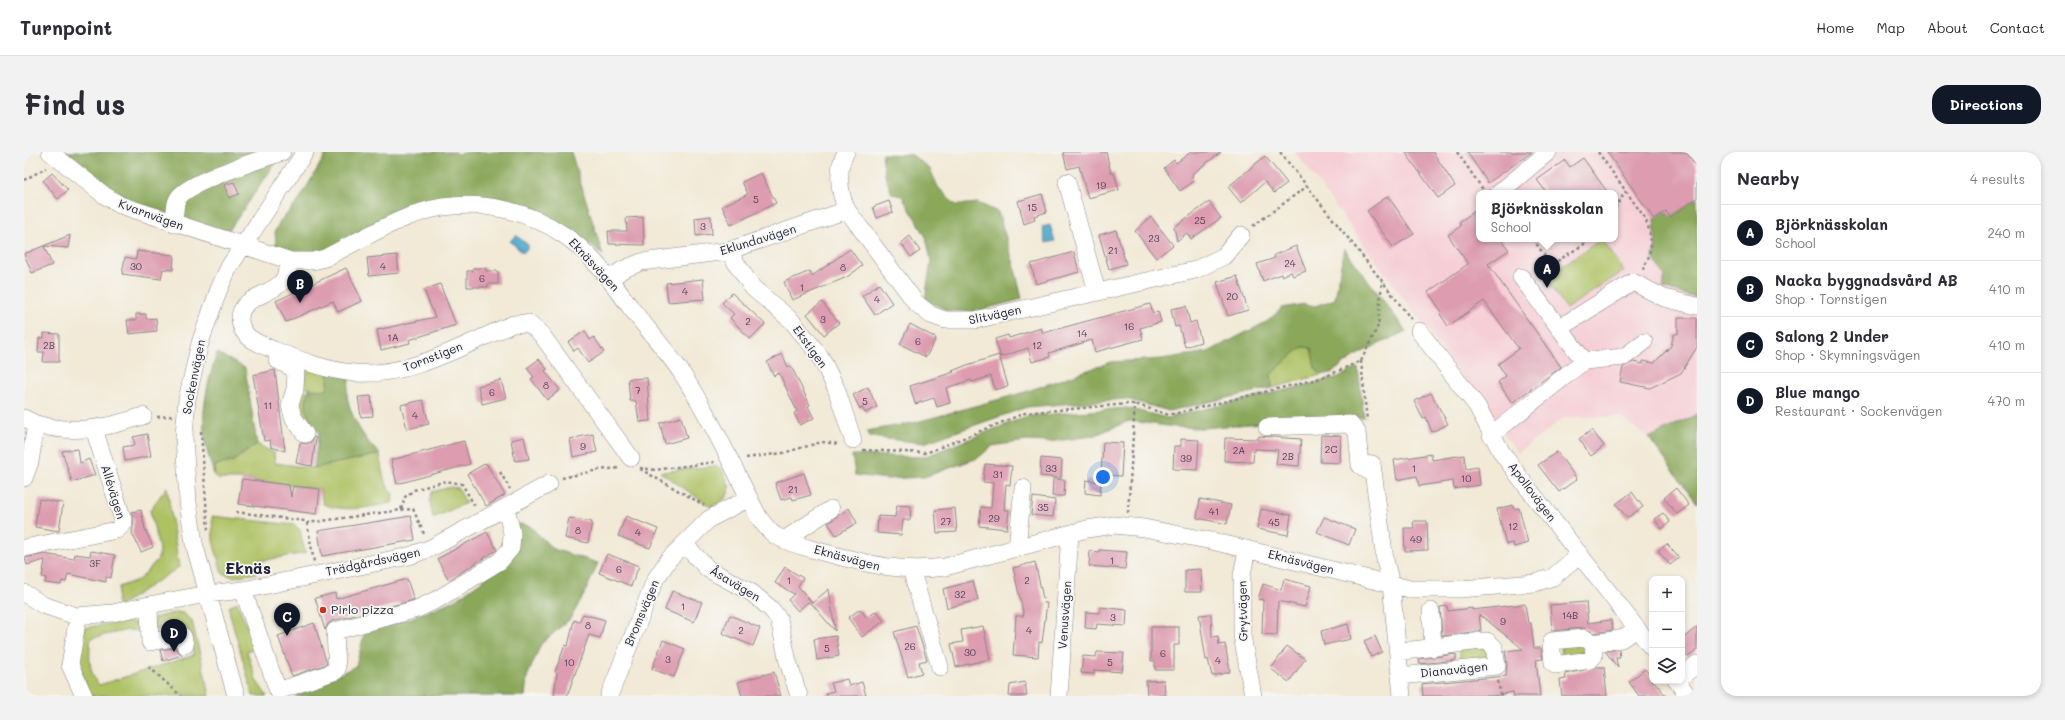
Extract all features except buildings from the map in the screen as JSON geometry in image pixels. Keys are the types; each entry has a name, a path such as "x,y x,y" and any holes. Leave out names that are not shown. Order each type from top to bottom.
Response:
{"street":[{"path":"174,224 177,201 183,193 205,181 282,152"},
{"name":"Sockenvägen","path":"236,696 194,543 188,502 184,436 187,399 194,362 219,289 242,246 305,152"},
{"path":"846,152 843,157 840,176 842,200 847,210"},
{"path":"1503,190 1548,152"},
{"name":"Kvarnvägen","path":"55,156 120,205 242,246"},
{"path":"1067,182 1097,292"},
{"name":"Eknäsvägen","path":"242,246 291,262 313,261 325,258 417,214 444,207 477,205 512,211 546,224 578,246 610,279 680,371 710,421 749,498 767,529 784,540 858,562 886,568 910,570 945,568 1087,529 1124,525 1247,549 1410,589 1535,584 1553,577 1580,554"},
{"name":"Eklundavägen","path":"610,279 622,270 641,262 728,251 847,210"},
{"name":"Slitvägen","path":"847,210 916,303 931,315 945,320 975,320 1195,270 1224,256 1241,235"},
{"name":"Ekstigen","path":"728,251 753,288 792,321 820,356 836,388 851,445"},
{"name":"Tornstigen","path":"291,262 282,283 250,300 244,307 240,320 242,329 255,342 291,356 344,371 386,372 414,366 513,324 528,323 541,334 628,463"},
{"path":"1523,279 1584,361"},
{"path":"1559,328 1633,282 1664,298 1697,306"},
{"name":"Apollovägen","path":"1419,331 1477,406 1491,434 1524,483 1649,644"},
{"path":"255,342 260,352 296,370 294,389 290,405 293,418 305,434"},
{"path":"1491,434 1584,361 1624,357 1644,342"},
{"path":"24,478 30,462 30,421 57,429 94,429 143,416"},
{"path":"1267,427 1350,424 1356,432 1360,465 1373,469 1385,560 1392,584 1402,696"},
{"name":"Allévägen","path":"24,548 117,530 124,523 94,429"},
{"name":"Trädgårdsvägen","path":"207,594 243,590 410,556 431,548 484,520 510,501 549,484"},
{"path":"1017,548 1023,488"},
{"name":"Bromsvägen","path":"609,696 655,580 669,559 685,545 709,519 749,498"},
{"path":"243,590 278,692 336,671 335,631 417,609 438,599 500,561 510,548 512,533 510,501"},
{"path":"784,540 831,508"},
{"name":"Venusvägen","path":"1059,696 1070,534"},
{"name":"Åsavägen","path":"685,545 708,570 752,593 771,608 779,619 788,662 799,696"},
{"name":"Grytvägen","path":"1247,549 1242,575 1242,635 1253,696"},
{"path":"910,570 940,667"},
{"path":"24,593 43,605 78,616 113,613 207,594"},
{"path":"148,605 150,642 183,636 185,645"},
{"name":"Dianavägen","path":"1431,611 1433,648"},
{"path":"78,616 70,665 84,696"},
{"path":"1593,643 1621,639 1638,628"},
{"name":"Dianavägen","path":"1398,651 1433,648 1458,642 1487,640 1494,647 1497,666 1400,676"},
{"path":"1685,674 1697,664"},
{"path":"1679,684 1688,696"}],"path":[{"path":"1280,152 1306,187 1382,280 1419,331"},
{"path":"1458,152 1484,190"},
{"path":"1598,152 1645,218 1650,230 1652,246 1647,262 1633,282"},
{"path":"24,180 55,156"},
{"path":"1241,235 1306,187"},
{"path":"1618,203 1626,191"},
{"path":"1535,242 1551,265"},
{"path":"1523,279 1551,265 1587,242"},
{"path":"1368,424 1361,362 1378,326 1382,280"},
{"path":"741,459 783,453 822,442 926,453 1025,413 1134,404 1169,415 1322,378 1361,362"},
{"path":"1124,525 1129,508 1134,404"},
{"path":"201,424 208,533"},
{"path":"718,513 638,468 655,470 719,462"},
{"path":"549,484 568,476 628,463"},
{"path":"500,472 510,501"},
{"path":"401,510 405,497 414,490 446,481 462,484 484,520"},
{"path":"236,512 304,520 307,523 413,509 427,541"},
{"path":"307,523 314,565"},
{"path":"149,667 180,696"}],"shaded area":[{"path":"1295,152 1690,152 1697,162 1697,414 1649,438 1620,417 1565,417 1518,453"}],"green space":[{"path":"62,152 283,152 230,229 217,230 132,201 105,186"},
{"path":"327,152 456,152 456,154 472,152 571,152 603,255 576,234 534,209 502,198 485,196 441,198 419,203 399,210 348,241 321,253 307,255 292,254 283,251 276,246 275,231 280,221 298,202"},
{"path":"882,154 912,155 930,169 938,187 956,205 978,203 998,212 1013,261 1022,299 973,312 948,311 925,300 931,261 926,237 902,196 892,194 885,175"},
{"path":"1697,198 1697,298 1663,288 1665,276 1653,258 1656,245 1654,219 1666,211 1670,217"},
{"path":"1598,242 1604,242 1624,271 1566,309 1545,277"},
{"path":"1344,248 1406,331 1360,353 1331,373 1321,375 1315,368 1311,348 1302,347 1271,374 1272,388 1169,411 1126,399 1027,407 924,443 870,437 866,431 913,423 1022,393 1111,362 1161,359 1208,352 1268,321 1282,308 1304,304 1316,306 1335,299"},
{"path":"1301,347 1311,348 1315,368 1321,375 1272,388 1271,374"},
{"path":"217,353 245,368 257,444 232,462 216,465 214,475 205,442 204,408 208,385"},
{"path":"305,367 329,373 328,391 309,417 316,429 304,424 299,411 298,402 300,394 311,389 303,387"},
{"path":"1358,368 1364,417 1311,419 1202,428 1175,427 1129,421 1093,436 1048,442 1026,441 992,446 978,458 924,477 887,479 855,475 852,455 924,457 1027,416 1127,408 1167,418 1336,378"},
{"path":"329,373 349,377 347,395 351,411 363,435 380,454 314,468 319,432 311,423 307,412 306,400 311,389 327,390"},
{"path":"1697,414 1697,503 1649,438"},
{"path":"257,444 274,453 275,463 313,468 380,454 382,469 387,486 393,493 392,503 349,509 332,507 323,504 320,489 242,479 218,479 214,475 216,465 232,462"},
{"path":"714,466 722,469 730,488 726,498 711,507 660,472"},
{"path":"167,487 179,567 118,607 117,602 119,587 140,579 158,559 159,549 150,510"},
{"path":"450,487 458,488 466,503 433,518 430,501 432,492"},
{"path":"212,516 295,525 300,530 305,553 255,562 257,573 233,577 222,573 213,541"},
{"path":"519,524 530,526 553,549 598,563 584,595 570,619 541,644 527,677 525,696 295,696 356,666 365,631 411,618 455,600 486,578 515,526"},
{"path":"237,602 256,648 247,651 256,680 267,696 253,696 230,615 229,607"},
{"path":"177,612 183,613 192,621 210,696 90,696 76,656 84,628 124,622 139,624 144,627 139,631 128,630 91,638 91,669 95,680 99,685 194,655 187,627 173,628 173,624 160,624 159,630 154,629 154,618"},
{"path":"1586,644 1587,658 1562,660 1561,645"},
{"path":"1484,646 1492,661 1461,668 1459,648"}],"water":[{"path":"1050,225 1055,241 1046,243 1042,227"},
{"path":"516,235 529,246 523,253 510,241"}],"place":[{"name":"Björknässkolan","path":"1547,288"},
{"name":"Nacka byggnadsvård AB","path":"300,303"},
{"name":"Pirlo pizza","path":"323,610"},
{"name":"Salong 2 Under","path":"287,636"},
{"name":"Blue mango","path":"174,652"}],"district":[{"name":"Eknäs","path":"248,568"}]}
